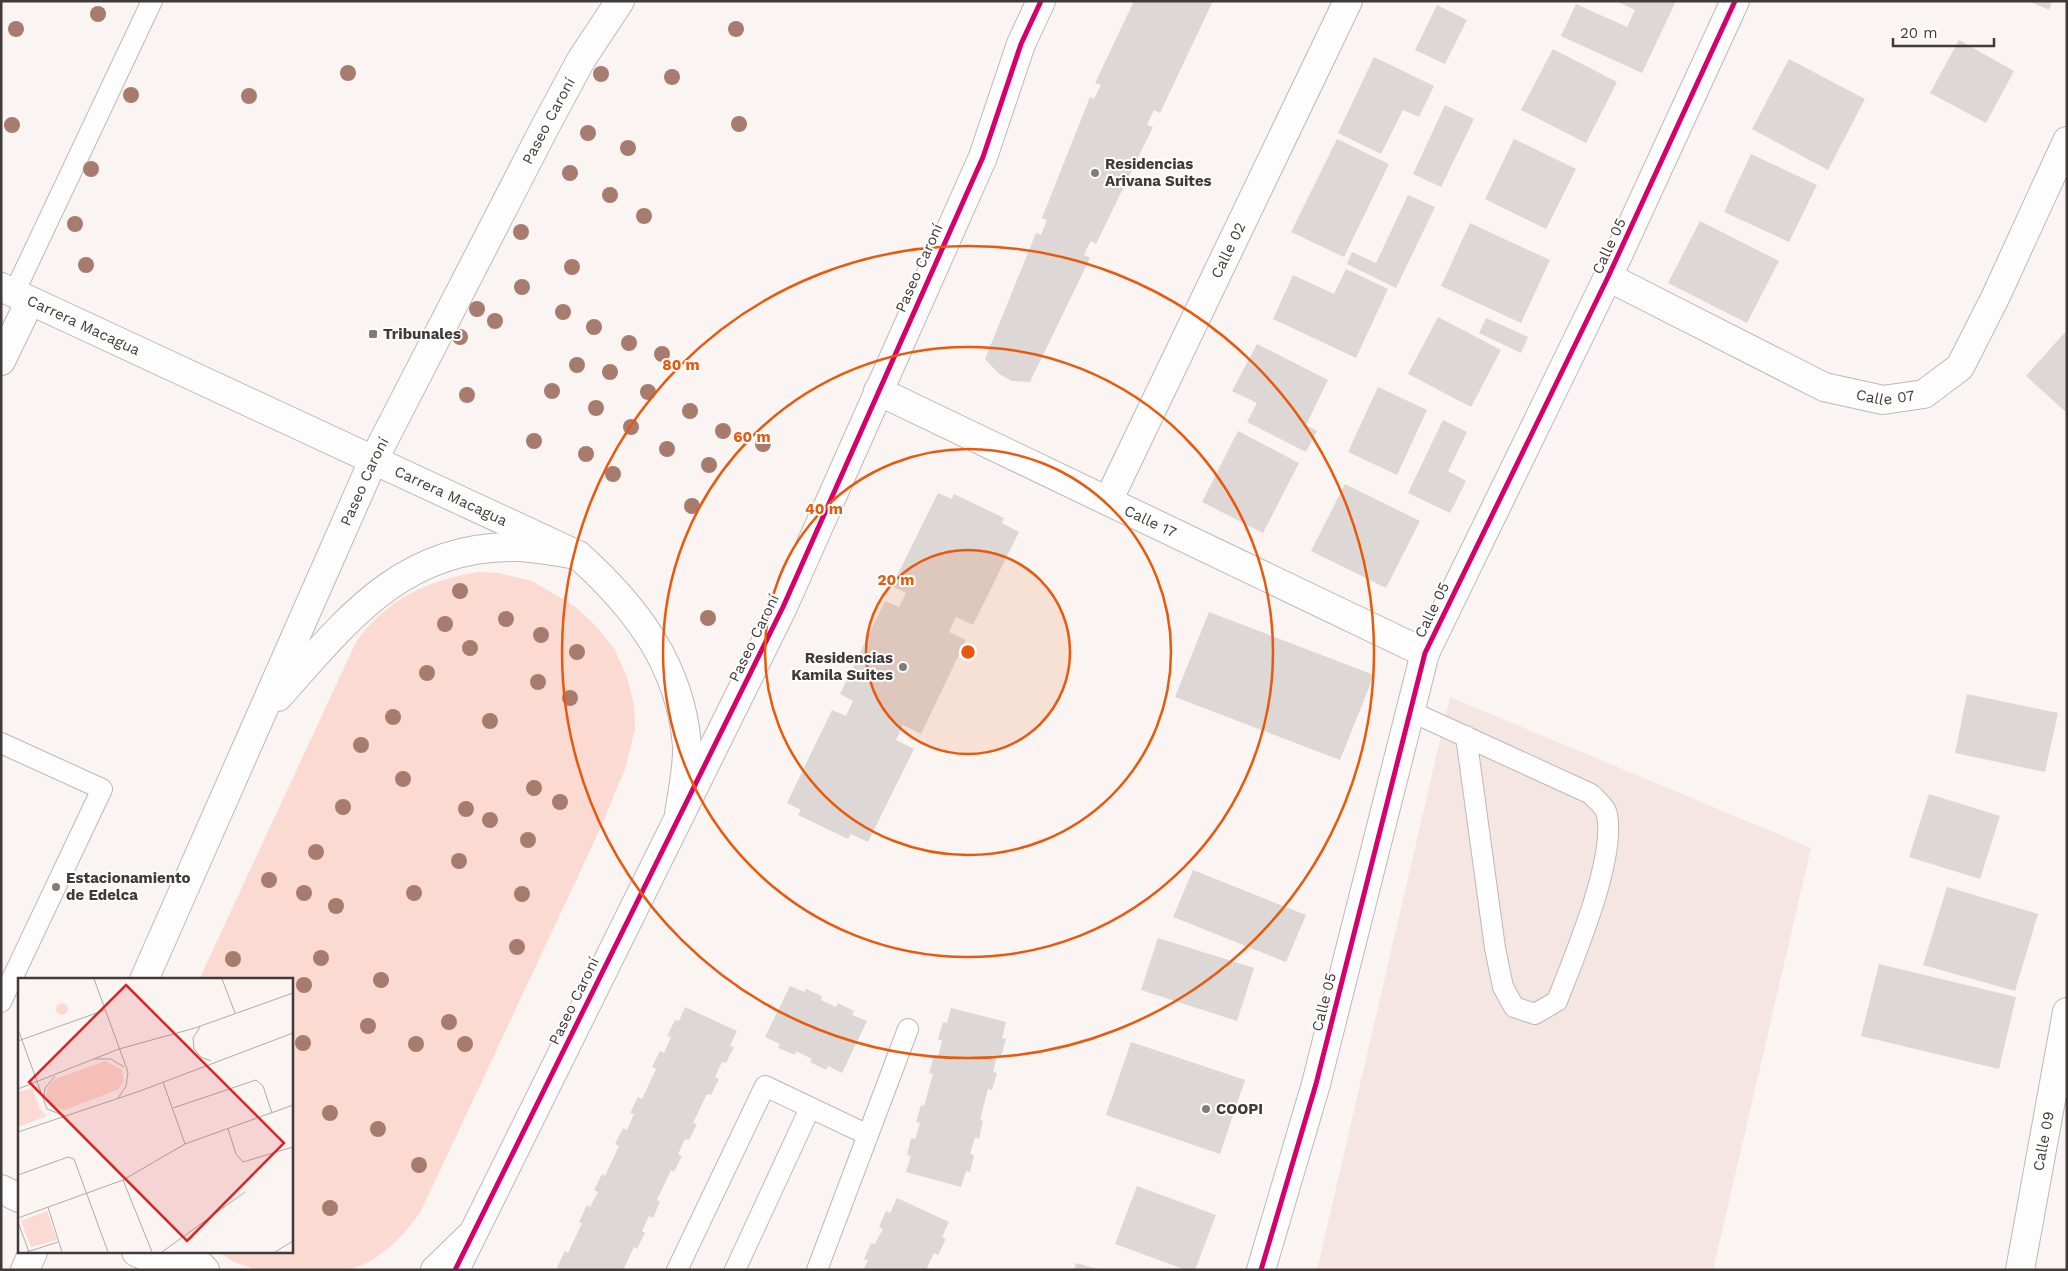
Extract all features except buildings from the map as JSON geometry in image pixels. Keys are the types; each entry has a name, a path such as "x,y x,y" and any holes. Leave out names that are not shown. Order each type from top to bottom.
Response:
{"street":[{"name":"Paseo Caroní","path":"145,978 373,461 554,110 581,60 620,1"},
{"name":"Paseo Caroní","path":"456,1270 784,607 983,157 1021,44 1040,1"},
{"name":"Calle 02","path":"1108,501 1348,1"},
{"name":"Calle 05","path":"1261,1270 1316,1084 1425,653 1608,277 1735,1"},
{"name":"Calle 07","path":"1608,277 1824,388 1883,400 1924,394 1960,367 1995,298 2067,141"},
{"path":"1,361 15,294"},
{"name":"Carrera Macagua","path":"15,294 578,555 608,582 640,622 664,659 680,700 687,748 679,816"},
{"name":"Calle 17","path":"878,391 1425,653"},
{"path":"260,716 347,620 392,582 430,561 471,550 511,546 578,555"},
{"name":"Calle 09","path":"2020,1270 2067,1012"},
{"path":"1,1190 18,1198"},
{"path":"435,1270 475,1230"},
{"path":"25,1270 32,1254"},
{"path":"140,1254 174,1270"},
{"path":"190,1254 205,1270"}],"lane":[{"path":"15,294 152,1"},
{"path":"1410,711 1466,736 1591,794 1607,812 1609,832 1603,867 1580,943 1558,1001 1535,1014 1514,1007 1503,987 1495,948 1466,736"},
{"path":"1,743 102,789 1,1002"},
{"path":"817,1270 908,1029"},
{"path":"677,1270 765,1086 868,1135"},
{"path":"735,1270 810,1108"}],"shaded area":[{"path":"478,572 498,573 532,581 574,606 592,622 614,648 627,677 634,704 635,729 625,769 601,827 421,1211 407,1230 389,1248 358,1267 346,1270 257,1270 234,1262 221,1254 292,1254 292,978 200,978 356,642 381,614 409,594 459,576"},
{"path":"1450,697 1811,848 1713,1270 1317,1270"}],"cycle path":[{"path":"455,1270 783,607 983,157 1021,44 1041,1"},
{"path":"1261,1270 1316,1084 1425,653 1608,277 1735,1"}],"place":[{"name":"Residencias Arivana Suites","path":"1095,173"},
{"name":"Tribunales","path":"373,334"},
{"name":"Residencias Kamila Suites","path":"903,667"},
{"name":"Estacionamiento de Edelca","path":"56,887"},
{"name":"COOPI","path":"1206,1109"}]}
